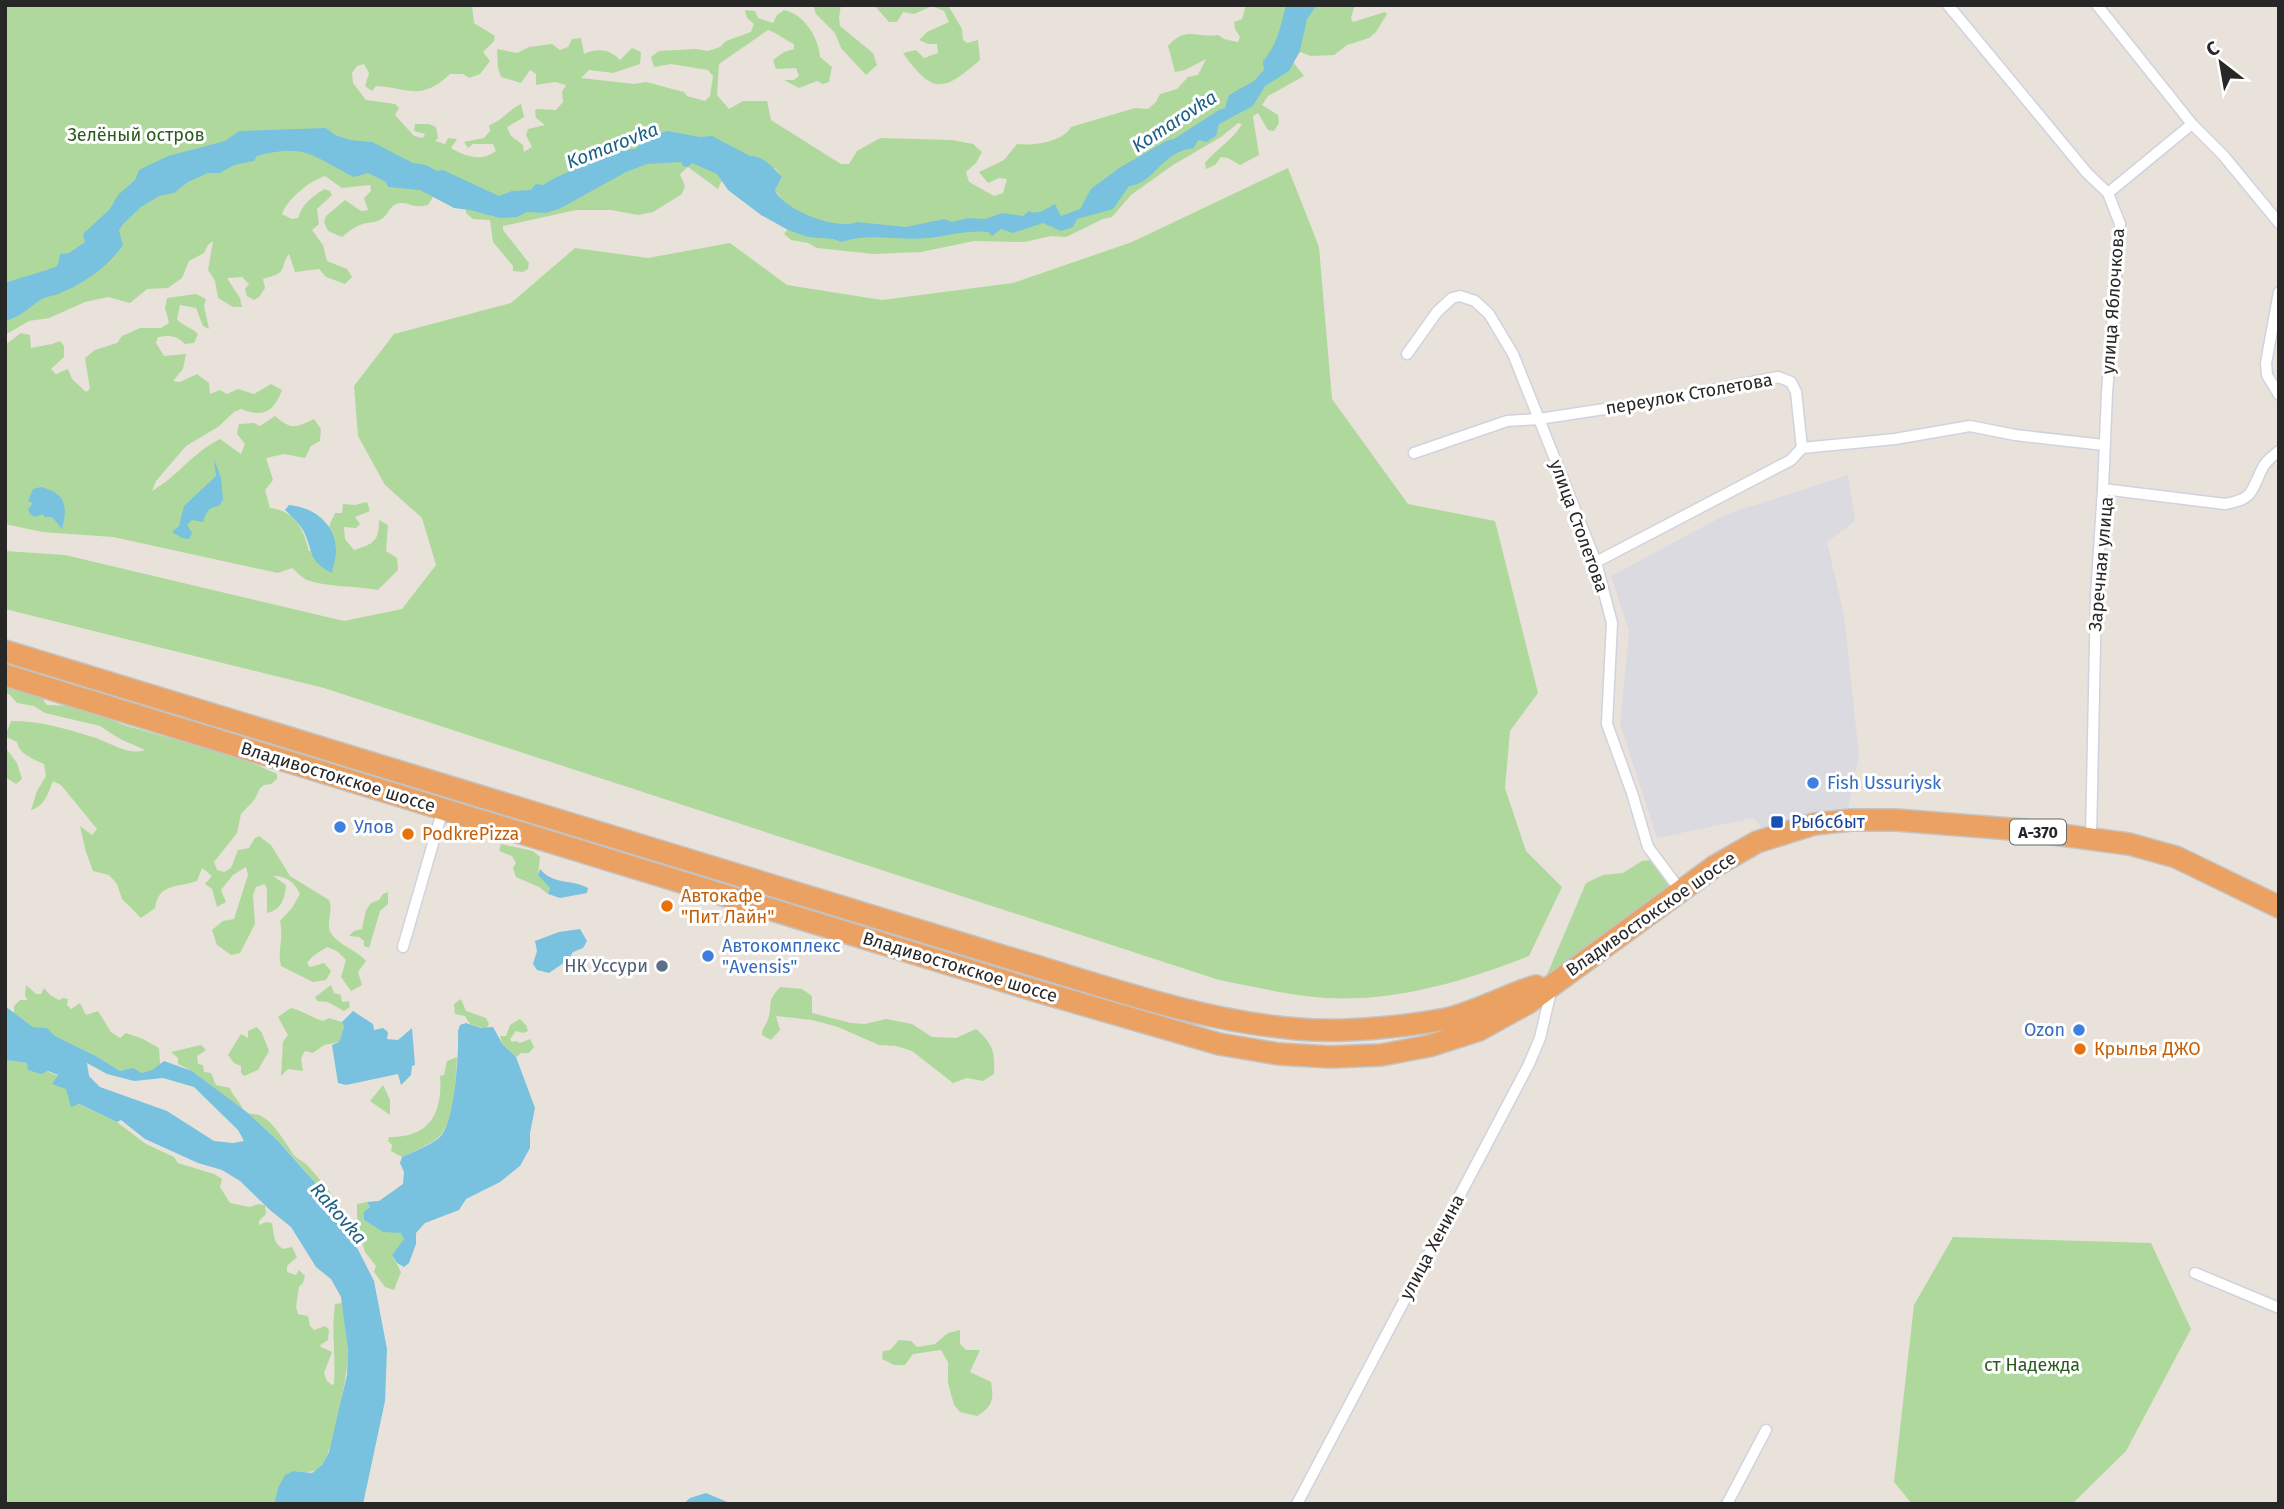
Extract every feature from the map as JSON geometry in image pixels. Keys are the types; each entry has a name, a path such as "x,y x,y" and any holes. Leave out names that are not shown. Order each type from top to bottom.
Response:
{"highway":[{"name":"Владивостокское шоссе","path":"5,651 996,954 1232,1020 1297,1029 1345,1031 1448,1018 1535,986 1552,985"},
{"path":"67,694 76,685 76,672"},
{"name":"Владивостокское шоссе","path":"5,675 1027,988 1219,1044 1279,1055 1381,1055 1429,1046 1479,1030 1528,1003 1715,866 1757,842 1814,824 1851,820 1896,820 2024,830 2129,844 2176,857 2279,907"},
{"path":"1189,1035 1201,1024 1194,1011"}],"street":[{"name":"улица Яблочкова","path":"1948,5 2087,173 2108,193 2120,224 2103,489"},
{"path":"2097,5 2192,124 2223,155 2279,223"},
{"path":"2108,193 2192,124"},
{"path":"2279,292 2266,363 2267,375 2279,395"},
{"name":"улица Столетова","path":"1407,354 1437,312 1452,298 1460,296 1475,301 1489,314 1513,354 1596,562 1612,623 1607,724 1648,847 1680,890"},
{"name":"переулок Столетова","path":"1414,453 1507,421 1539,419 1650,402 1778,377 1791,382 1796,392 1802,448"},
{"path":"1596,562 1769,473 1791,460 1802,448 1895,439 1970,426 2015,435 2104,445"},
{"name":"Заречная улица","path":"2091,838 2096,596 2103,489 2225,504 2236,502 2249,496 2263,467 2279,451"},
{"path":"403,947 443,809"},
{"name":"улица Хенина","path":"1297,1504 1529,1064 1539,1038 1552,985"},
{"path":"2195,1273 2279,1308"},
{"path":"1727,1504 1766,1430"}],"shaded area":[{"path":"1848,475 1855,521 1827,542 1844,615 1859,755 1848,808 1764,831 1754,818 1657,838 1620,724 1629,631 1611,576 1727,514"}],"green space":[{"name":"Зелёный остров","path":"5,5 472,5 474,23 495,36 494,41 483,52 490,61 480,74 469,78 463,74 450,74 440,83 422,91 376,86 372,91 365,86 369,73 364,64 357,66 352,73 353,83 366,100 395,104 399,108 395,115 414,136 423,138 425,134 414,131 415,124 429,124 436,127 438,138 435,141 445,144 448,138 457,139 451,148 468,156 480,157 496,151 493,144 473,144 468,148 464,142 484,138 490,131 489,125 521,104 524,117 507,127 511,136 523,145 524,152 532,147 526,135 528,129 545,125 536,118 535,111 556,110 563,102 562,92 566,85 555,82 536,85 536,74 530,70 521,83 501,77 497,49 517,53 529,47 552,44 560,50 568,47 572,39 581,38 584,54 603,51 620,60 632,48 641,52 640,64 613,73 589,70 581,78 634,84 646,82 684,92 687,96 705,101 710,96 713,76 708,70 671,64 654,67 651,57 659,51 708,51 720,47 726,41 751,32 754,24 747,18 745,10 755,11 758,18 773,23 777,15 784,10 798,16 809,28 817,42 820,57 832,67 829,82 823,84 817,81 799,88 784,80 794,80 799,76 796,68 776,69 773,60 794,49 794,44 768,30 719,64 717,95 729,109 743,101 767,101 771,120 841,164 849,164 857,151 880,138 952,140 973,144 982,152 976,163 966,172 969,182 994,196 1003,193 1007,179 999,178 988,183 979,172 1004,160 1017,144 1047,142 1061,136 1071,127 1135,108 1148,109 1160,94 1177,89 1188,77 1198,75 1206,59 1175,72 1168,46 1180,36 1192,34 1218,35 1238,42 1240,37 1234,22 1242,19 1246,5 1355,5 1351,18 1353,22 1385,12 1387,14 1369,38 1347,45 1334,55 1311,56 1300,52 1293,62 1304,76 1268,96 1262,105 1278,115 1279,123 1274,131 1268,130 1258,113 1253,116 1259,155 1240,165 1221,157 1215,165 1206,169 1205,163 1238,130 1242,124 1238,123 1221,137 1173,165 1131,195 1112,217 1066,237 1051,236 1024,242 974,241 921,252 874,254 817,248 808,243 791,240 784,234 788,229 787,206 775,190 782,177 775,168 721,182 718,189 688,167 680,174 685,186 682,194 653,212 638,215 611,210 576,210 503,226 503,230 529,263 528,269 523,272 513,271 513,266 493,242 490,220 473,219 466,213 463,181 448,173 428,205 397,204 381,219 360,225 342,237 328,231 324,222 326,216 345,200 361,211 368,210 364,198 371,191 370,185 342,188 325,176 300,191 282,214 292,219 298,218 311,198 324,189 330,191 332,195 317,209 319,224 312,230 323,245 327,261 347,269 352,277 345,284 326,277 319,269 295,272 289,254 281,271 263,279 265,288 254,300 247,296 245,289 249,284 242,277 227,278 240,298 242,307 233,307 218,298 215,281 208,270 213,241 204,253 189,261 182,278 168,288 147,289 130,303 108,297 85,302 49,318 29,321 5,335"},
{"path":"813,5 841,5 840,26 873,53 877,65 866,75 841,48 835,33 816,14"},
{"path":"874,5 948,5 962,29 963,40 967,43 978,40 980,60 947,83 931,82 913,67 903,53 916,50 924,58 938,53 937,44 919,40 927,32 949,22 944,11 932,6 914,14 903,12 897,22 889,22"},
{"path":"1288,168 1319,247 1332,399 1408,504 1495,521 1538,693 1510,731 1505,788 1526,851 1562,887 1529,956 1480,974 1404,993 1351,998 1299,995 1219,980 324,688 5,609 5,551 65,555 344,621 402,609 436,565 422,518 385,485 358,436 354,386 394,334 511,303 575,248 648,258 730,243 787,285 882,300 1013,283 1132,242"},
{"path":"196,294 206,299 204,306 209,329 203,326 196,308 180,305 177,319 198,334 194,343 185,344 176,337 169,336 158,337 156,343 164,356 186,354 183,369 173,381 180,382 197,374 209,383 210,394 220,390 227,394 238,389 254,394 271,384 282,390 275,404 267,411 256,413 241,409 234,412 218,427 186,446 156,481 152,491 220,439 241,454 245,444 237,434 239,424 254,423 260,426 275,416 285,424 293,426 314,419 321,429 320,441 311,446 305,458 284,454 266,458 273,480 265,490 270,508 286,513 297,522 309,551 336,549 329,526 335,513 342,513 343,504 367,502 370,511 355,517 360,524 356,528 344,527 345,539 354,550 361,548 374,541 379,520 388,525 386,551 397,558 398,570 378,590 312,582 292,568 278,573 113,537 42,532 5,524 5,345 21,333 30,335 31,348 60,341 64,346 64,357 51,369 56,374 68,369 72,379 86,392 90,389 85,358 95,350 117,343 122,336 140,328 161,328 169,323 165,308 167,298"},
{"path":"5,686 41,697 47,705 76,706 124,725 243,759 277,774 277,779 260,788 255,799 241,814 237,833 214,862 217,870 224,872 231,868 238,850 249,848 259,836 271,845 290,876 329,900 331,933 366,961 358,972 362,985 351,991 341,977 346,960 337,951 327,947 307,963 310,967 324,963 331,971 326,980 313,982 281,966 280,921 300,894 293,883 282,877 273,876 286,885 281,903 272,912 267,913 265,884 256,887 253,895 255,924 240,953 231,955 217,945 212,930 223,921 234,919 248,875 246,867 233,875 221,890 226,902 217,907 212,889 205,884 212,876 202,868 197,881 165,890 160,894 155,908 141,918 122,899 117,884 109,875 93,871 80,826 92,835 97,829 61,785 53,781 43,802 31,810 37,791 46,776 44,764 27,756 17,742 5,736 11,721 32,722 83,734 125,750 145,750 100,726 45,713 34,706 17,703 9,694 5,694"},
{"path":"5,747 17,763 22,779 16,784 5,777"},
{"path":"501,844 533,851 540,857 538,874 550,888 548,894 516,877 513,868 516,863 512,856 499,851"},
{"path":"1652,860 1672,886 1546,977 1586,883 1603,875 1623,873 1642,861"},
{"path":"388,892 388,904 380,911 369,948 364,946 364,941 359,937 349,936 362,929 366,910 371,903"},
{"path":"26,985 36,994 41,994 44,988 59,1000 68,999 67,1005 71,1009 80,1003 86,1015 98,1011 111,1032 120,1038 126,1033 159,1048 160,1064 152,1071 142,1073 133,1069 120,1071 47,1029 33,1027 14,1013 14,1006 20,1000 28,1000 25,996"},
{"path":"331,985 334,993 341,995 342,1002 349,1001 350,1007 344,1011 328,1002 317,1001 315,997"},
{"path":"780,987 802,989 812,996 812,1013 851,1023 865,1024 886,1019 912,1024 932,1037 956,1038 976,1029 992,1048 994,1074 983,1081 967,1078 953,1083 912,1051 879,1045 838,1027 812,1020 776,1016 780,1030 771,1040 762,1035 762,1032 770,1013 771,1001"},
{"path":"461,999 466,1011 486,1018 489,1024 486,1029 470,1024 465,1016 455,1014 454,1004"},
{"path":"291,1008 323,1021 329,1018 342,1022 344,1027 339,1042 324,1045 313,1053 305,1051 301,1058 303,1071 288,1069 281,1076 283,1042 288,1035 278,1017"},
{"path":"520,1019 528,1031 516,1031 510,1039 520,1043 530,1039 534,1047 529,1053 521,1053 516,1057 503,1045 500,1036 506,1036 510,1025"},
{"path":"257,1027 269,1051 258,1070 244,1076 241,1066 234,1063 228,1055 241,1034 248,1038 248,1031"},
{"path":"201,1045 206,1050 197,1056 198,1064 203,1065 204,1072 211,1073 216,1085 230,1088 243,1110 192,1071 178,1064 178,1058 171,1052"},
{"path":"457,1057 455,1087 445,1129 440,1136 402,1157 391,1151 389,1137 414,1133 430,1122 439,1102 440,1076 444,1075 447,1061"},
{"path":"5,1060 27,1063 58,1076 78,1104 117,1122 146,1144 174,1157 178,1163 222,1179 220,1187 230,1203 250,1207 265,1205 266,1214 259,1221 259,1225 272,1223 277,1244 283,1249 292,1247 297,1257 287,1266 287,1272 296,1275 299,1270 305,1276 299,1287 296,1307 298,1314 308,1316 310,1326 314,1330 325,1326 329,1330 328,1340 319,1346 332,1352 324,1373 332,1385 335,1304 342,1303 348,1352 343,1394 330,1447 320,1467 314,1471 294,1471 278,1488 274,1504 5,1504"},
{"path":"383,1085 390,1100 390,1115 370,1101"},
{"path":"248,1113 259,1115 270,1122 294,1155 321,1181 344,1212 354,1233 355,1242 333,1206 307,1173"},
{"path":"367,1202 370,1207 364,1220 383,1232 401,1232 404,1239 392,1255 401,1272 394,1290 385,1287 374,1272 376,1266 365,1252 357,1228 357,1204"},
{"name":"ст Надежда","path":"1953,1237 2151,1243 2191,1329 2126,1451 2072,1504 1912,1504 1894,1482 1914,1305"},
{"path":"960,1330 960,1344 966,1350 980,1350 970,1372 991,1382 991,1402 977,1416 960,1412 954,1405 948,1383 948,1362 941,1350 913,1354 905,1365 894,1365 882,1359 883,1351 890,1350 899,1340 911,1341 917,1347 935,1344 948,1333"}],"water":[{"path":"1286,5 1317,5 1307,19 1300,51 1289,71 1265,86 1253,106 1219,124 1216,136 1206,142 1198,140 1194,148 1173,155 1145,180 1129,186 1113,209 1077,219 1073,227 1061,231 1043,223 1013,233 1001,229 992,236 988,232 973,232 917,239 873,237 842,242 808,237 788,230 761,215 728,190 717,174 692,163 688,167 683,166 681,162 647,164 626,172 559,209 500,218 454,208 420,190 388,187 386,182 368,173 354,177 298,151 274,152 257,156 254,161 234,165 220,173 208,173 188,182 174,193 159,196 141,207 123,224 119,231 123,245 102,268 76,285 44,298 5,321 5,283 57,266 60,254 69,253 85,242 83,234 110,209 118,195 135,180 139,170 168,156 225,141 239,131 326,128 335,135 350,140 372,142 413,163 426,165 437,171 443,170 499,196 512,191 531,190 536,184 543,185 601,155 603,149 615,152 635,149 648,136 667,131 700,137 712,136 763,160 782,177 775,190 789,205 812,217 837,224 857,222 906,227 944,219 952,222 968,218 985,219 1002,213 1023,216 1029,211 1039,212 1055,204 1061,216 1080,209 1091,189 1119,168 1225,108 1229,95 1254,81 1264,70 1263,61 1275,42"},
{"path":"214,459 221,478 223,500 219,506 208,511 203,522 192,520 187,525 192,533 189,539 182,538 172,532 179,526 184,506 216,476"},
{"path":"41,487 56,493 63,502 65,514 62,529 52,517 45,517 43,514 35,517 30,514 28,509 33,503 28,501 33,489"},
{"path":"289,505 315,513 328,525 336,551 332,573 315,560 302,529 285,510"},
{"path":"540,869 557,880 588,888 587,893 560,898 548,894 550,888 538,875"},
{"path":"580,929 587,941 583,948 573,952 568,960 549,973 537,970 533,964 537,951 535,941 559,932"},
{"path":"5,1006 33,1027 47,1028 55,1036 120,1071 133,1068 142,1073 152,1070 164,1061 192,1071 248,1113 278,1141 320,1188 341,1216 374,1281 387,1349 385,1401 363,1504 274,1504 285,1475 294,1471 312,1473 322,1465 329,1452 347,1375 348,1350 341,1297 331,1279 316,1267 291,1227 240,1181 222,1170 198,1163 145,1139 121,1120 117,1122 79,1104 71,1107 66,1089 52,1084 58,1075 48,1071 41,1074 28,1070 27,1063 5,1060","holes":["87,1063 107,1074 134,1081 163,1078 194,1087 238,1130 244,1141 214,1141 167,1111 100,1087 89,1076"]},
{"path":"353,1011 373,1024 374,1030 383,1028 388,1032 387,1039 398,1040 412,1028 415,1065 412,1066 411,1075 401,1085 398,1074 346,1085 338,1083 332,1045 339,1042 344,1027 342,1022"},
{"path":"466,1023 481,1028 493,1027 503,1045 516,1057 535,1108 530,1148 520,1166 500,1182 466,1199 459,1210 425,1223 416,1233 416,1244 409,1263 404,1267 397,1263 392,1255 404,1239 401,1233 383,1232 364,1220 364,1212 370,1207 367,1202 379,1201 403,1184 404,1172 400,1163 402,1157 437,1139 445,1129 453,1102 458,1031 460,1025"},
{"path":"706,1493 732,1504 683,1504 690,1498"}],"place":[{"name":"Fish Ussuriysk","path":"1813,783"},
{"name":"Рыбсбыт","path":"1777,822"},
{"name":"Улов","path":"340,827"},
{"name":"PodkrePizza","path":"408,834"},
{"name":"Автокафе \"Пит Лайн\"","path":"667,906"},
{"name":"Автокомплекс \"Avensis\"","path":"708,956"},
{"name":"НК Уссури","path":"662,966"},
{"name":"Ozon","path":"2079,1030"},
{"name":"Крылья ДЖО","path":"2080,1049"}],"water label":[{"name":"Komarovka","path":"1174,121"},
{"name":"Komarovka","path":"612,145"},
{"name":"Rakovka","path":"339,1213"}]}
